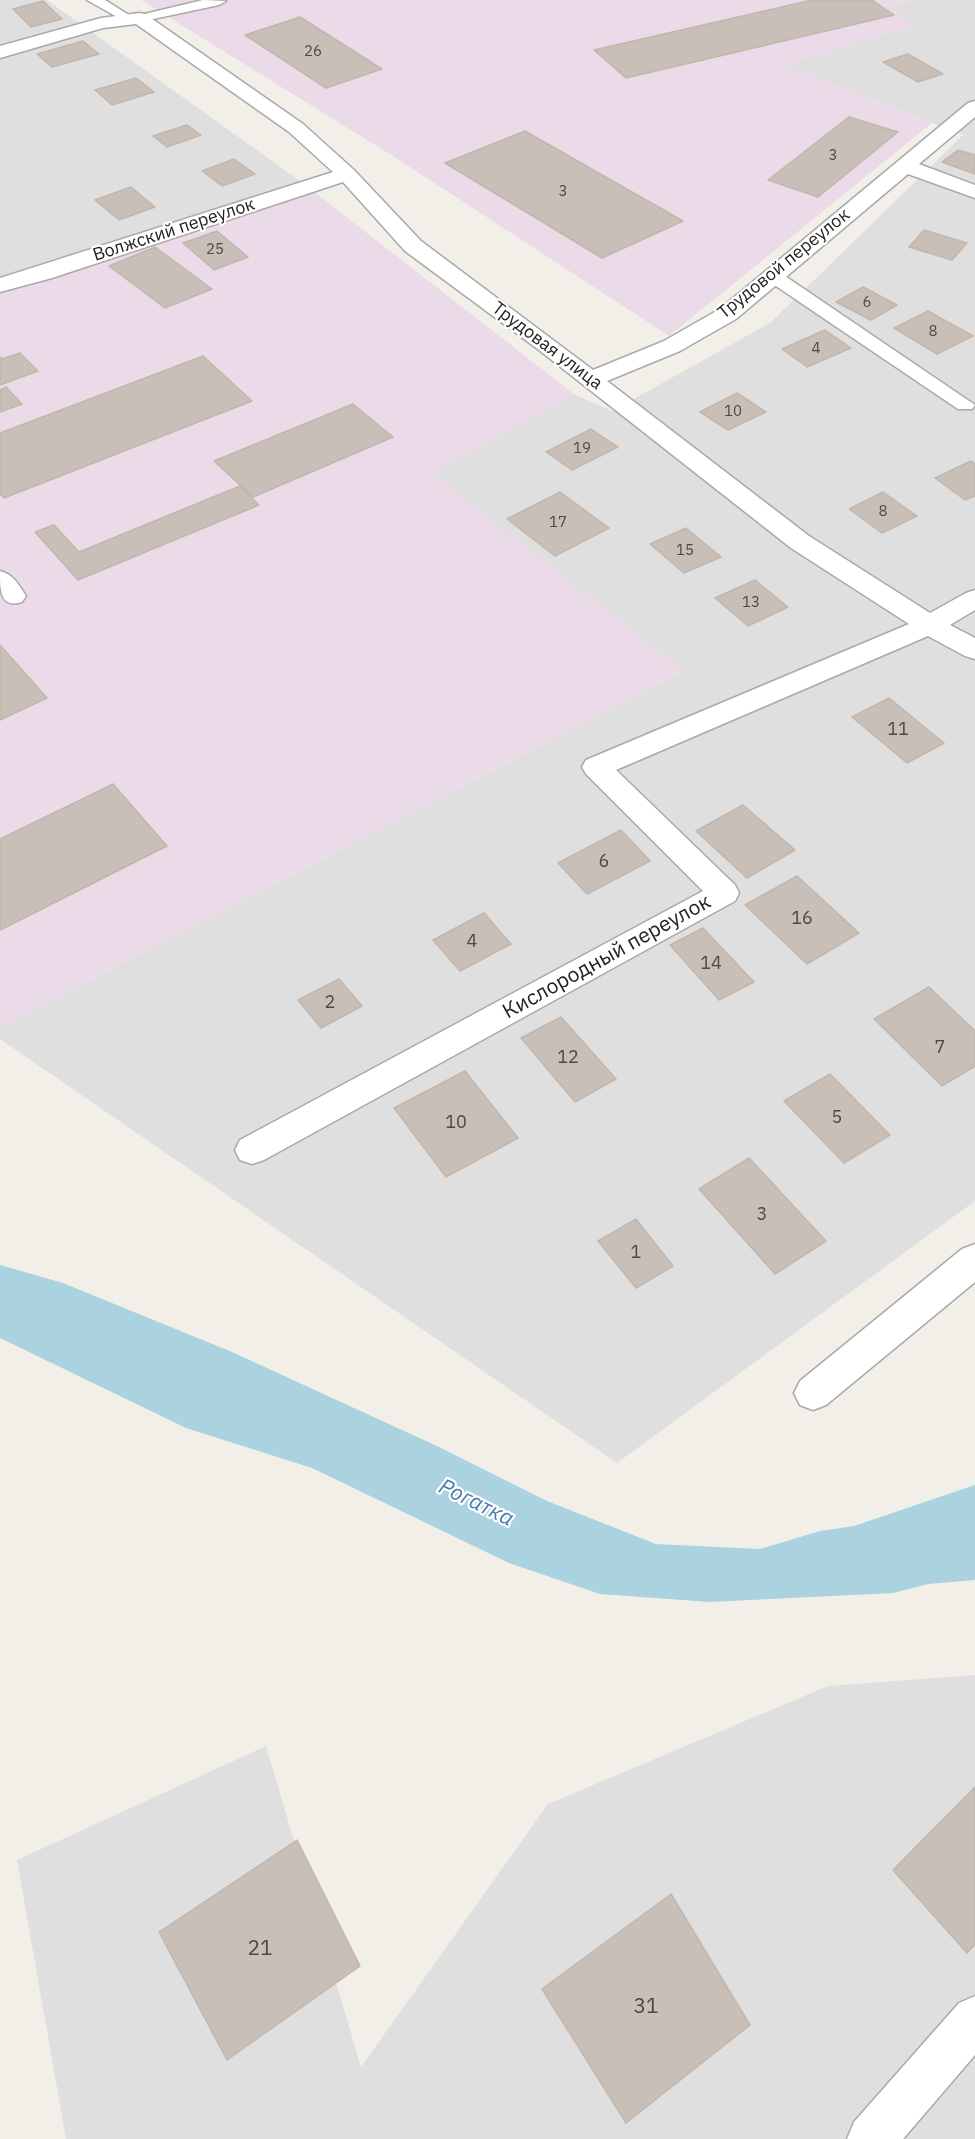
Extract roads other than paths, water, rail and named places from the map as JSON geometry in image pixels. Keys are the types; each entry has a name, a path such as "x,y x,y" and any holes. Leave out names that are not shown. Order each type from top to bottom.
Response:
{"street":[{"path":"0,52 101,23 133,18"},
{"name":"Трудовая улица","path":"133,18 296,128 347,174 413,246 800,542 930,625 975,650"},
{"name":"Трудовой переулок","path":"591,380 672,346 728,314 975,107"},
{"path":"903,165 975,192"},
{"name":"Волжский переулок","path":"0,285 44,273 347,174"},
{"name":"Кислородный переулок","path":"252,1150 724,893 596,767 930,625 975,599"},
{"path":"813,1393 975,1260"},
{"path":"871,2139 975,2019"}],"lane":[{"path":"94,0 133,18 219,1"},
{"path":"773,276 965,405"}],"water":[{"name":"Рогатка","path":"0,1265 63,1283 232,1352 439,1447 547,1501 656,1544 760,1549 820,1531 854,1526 975,1485 975,1580 928,1584 893,1593 710,1602 600,1594 509,1563 312,1468 186,1428 0,1338"}]}
